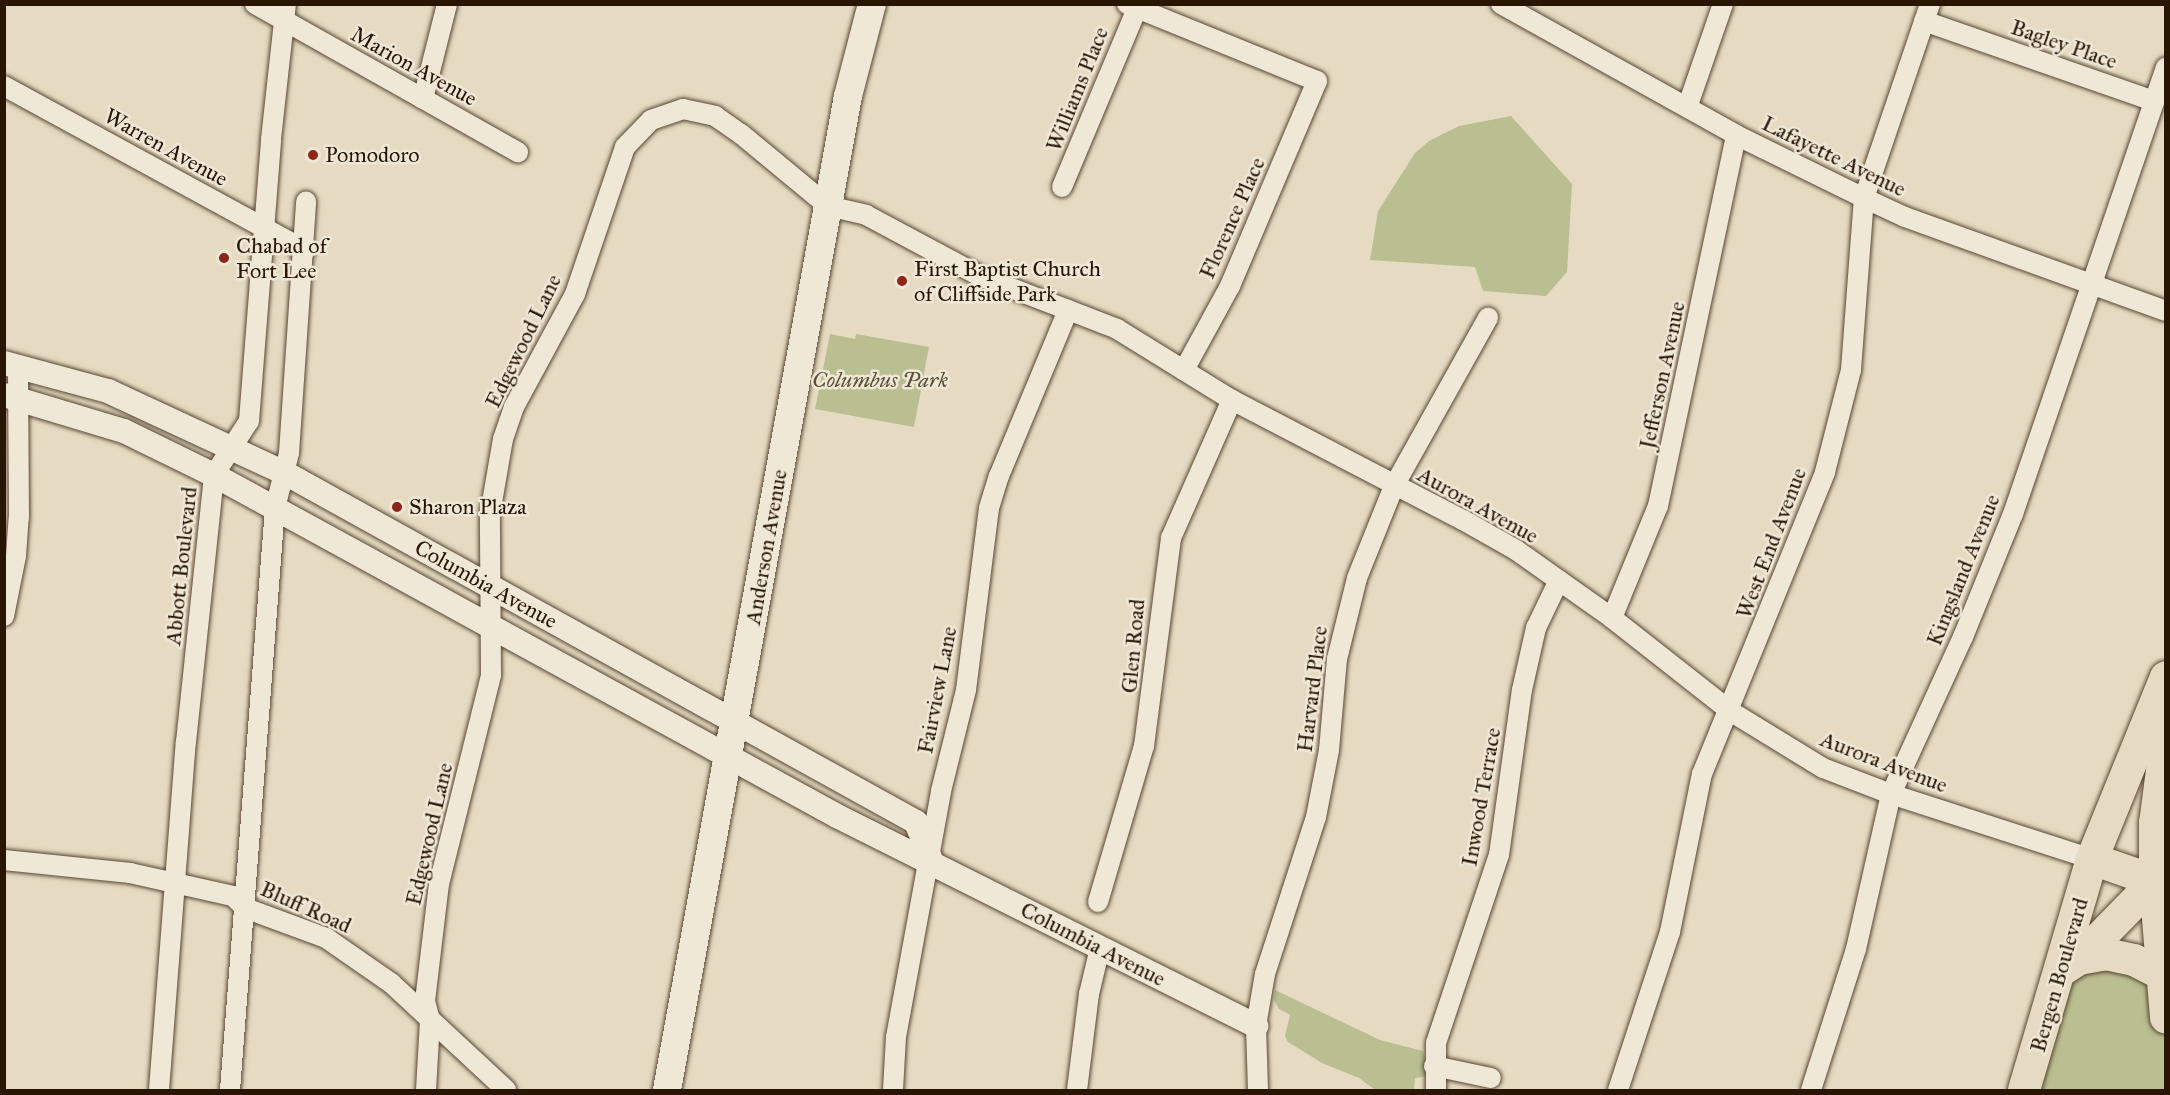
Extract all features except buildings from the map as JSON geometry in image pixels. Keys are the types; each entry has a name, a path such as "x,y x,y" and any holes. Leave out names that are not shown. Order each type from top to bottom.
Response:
{"main road":[{"name":"Anderson Avenue","path":"667,1090 848,96 872,4"},
{"name":"Bergen Boulevard","path":"2024,1090 2070,964 2092,859 2166,677"},
{"path":"2166,740 2155,823 2155,881 2160,973 2166,1018"},
{"path":"2092,859 2155,881"},
{"path":"2070,964 2155,881"},
{"path":"2070,964 2106,954 2134,960 2160,973"}],"street":[{"name":"Marion Avenue","path":"255,4 284,12 423,99 518,152"},
{"path":"423,99 447,4"},
{"path":"1688,105 1723,4"},
{"name":"Lafayette Avenue","path":"1508,6 1688,105 1736,135 1863,198 2092,287 2166,311"},
{"name":"Florence Place","path":"1132,7 1317,81 1230,286 1184,370"},
{"name":"Williams Place","path":"1062,187 1132,7"},
{"name":"Abbott Boulevard","path":"159,1090 186,742 214,475 249,420 284,12"},
{"name":"Bagley Place","path":"1927,13 2154,101"},
{"name":"West End Avenue","path":"1618,1090 1670,932 1693,801 1809,517 1841,416 1857,323 1863,198 1927,13"},
{"name":"Kingsland Avenue","path":"1811,1090 1856,949 1891,794 1963,637 2013,514 2166,68"},
{"name":"Warren Avenue","path":"4,86 305,250"},
{"name":"Edgewood Lane","path":"426,1090 430,1020 425,1001 439,884 483,715 493,628 488,586 490,514 503,439 514,407 577,288 626,147 651,120 683,109 699,111 715,116 741,134 828,206"},
{"name":"Jefferson Avenue","path":"1612,618 1658,506 1736,135"},
{"path":"230,1090 275,508 285,473 305,250 306,202"},
{"name":"Aurora Avenue","path":"828,206 866,215 980,276 1117,329 1232,400 1463,520 1558,580 1612,618 1730,711 1823,768 1891,794 2092,859"},
{"name":"Fairview Lane","path":"893,1090 896,1037 931,860 941,790 966,690 989,507 999,476 1068,310"},
{"name":"Harvard Place","path":"1258,1090 1256,1026 1265,974 1316,817 1329,750 1345,618 1394,486 1488,318"},
{"path":"4,616 16,556 19,517 10,396 11,364"},
{"name":"Columbia Avenue","path":"11,364 108,391 285,473 916,822 931,860"},
{"name":"Columbia Avenue","path":"10,396 124,430 214,475 904,851 931,860 1256,1026"},
{"name":"Glen Road","path":"1098,902 1144,746 1171,538 1232,400"},
{"name":"Inwood Terrace","path":"1436,1090 1434,1066 1436,1043 1499,855 1522,690 1536,628 1558,580"},
{"name":"Bluff Road","path":"4,860 120,872 176,882 233,896 245,908 336,944 392,983 506,1090"},
{"path":"1077,1090 1089,994 1100,948"},
{"path":"1434,1066 1491,1078"}],"green space":[{"path":"1511,116 1572,184 1567,272 1546,296 1483,291 1475,267 1370,260 1378,211 1415,153 1429,141 1459,126"},
{"name":"Columbus Park","path":"830,334 855,339 856,334 929,347 914,427 815,409"},
{"path":"2079,959 2160,973 2166,1018 2165,1090 2024,1090"},
{"path":"1275,990 1380,1040 1423,1051 1428,1076 1415,1078 1414,1090 1375,1090 1359,1078 1322,1063 1288,1042 1285,1036 1290,1015 1279,1009 1274,1000"}],"place":[{"name":"Pomodoro","path":"313,155"},
{"name":"Chabad of Fort Lee","path":"224,258"},
{"name":"First Baptist Church of Cliffside Park","path":"902,281"},
{"name":"Sharon Plaza","path":"397,507"}]}
